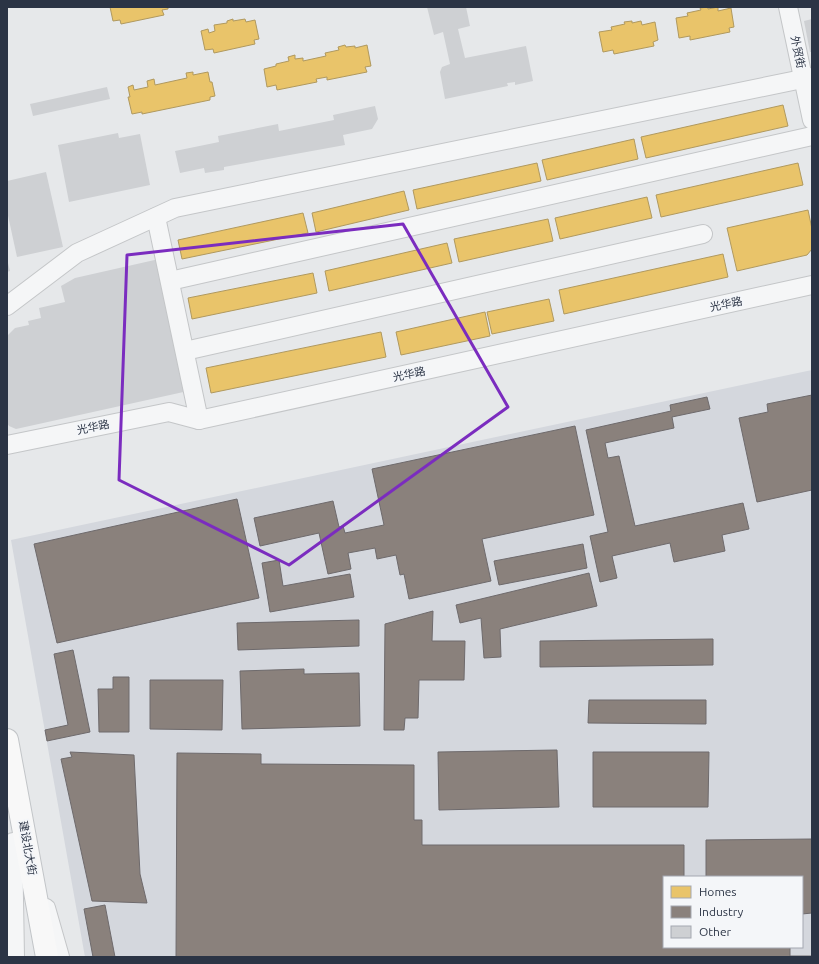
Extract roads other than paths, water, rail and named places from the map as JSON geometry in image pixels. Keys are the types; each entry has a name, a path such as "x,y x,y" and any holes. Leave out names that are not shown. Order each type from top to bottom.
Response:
{"main road":[{"name":"建设北大街","path":"7,740 20,842 47,957"},
{"path":"7,811 20,842 36,957"}],"street":[{"name":"外贸街","path":"788,7 808,78 812,120"},
{"path":"7,306 77,253 175,208 808,78"},
{"path":"170,281 812,136"},
{"path":"156,217 199,420"},
{"path":"185,351 702,234"},
{"name":"光华路","path":"7,445 169,412 199,420 812,285"},
{"path":"15,957 20,842"},
{"path":"20,842 60,957"}]}
